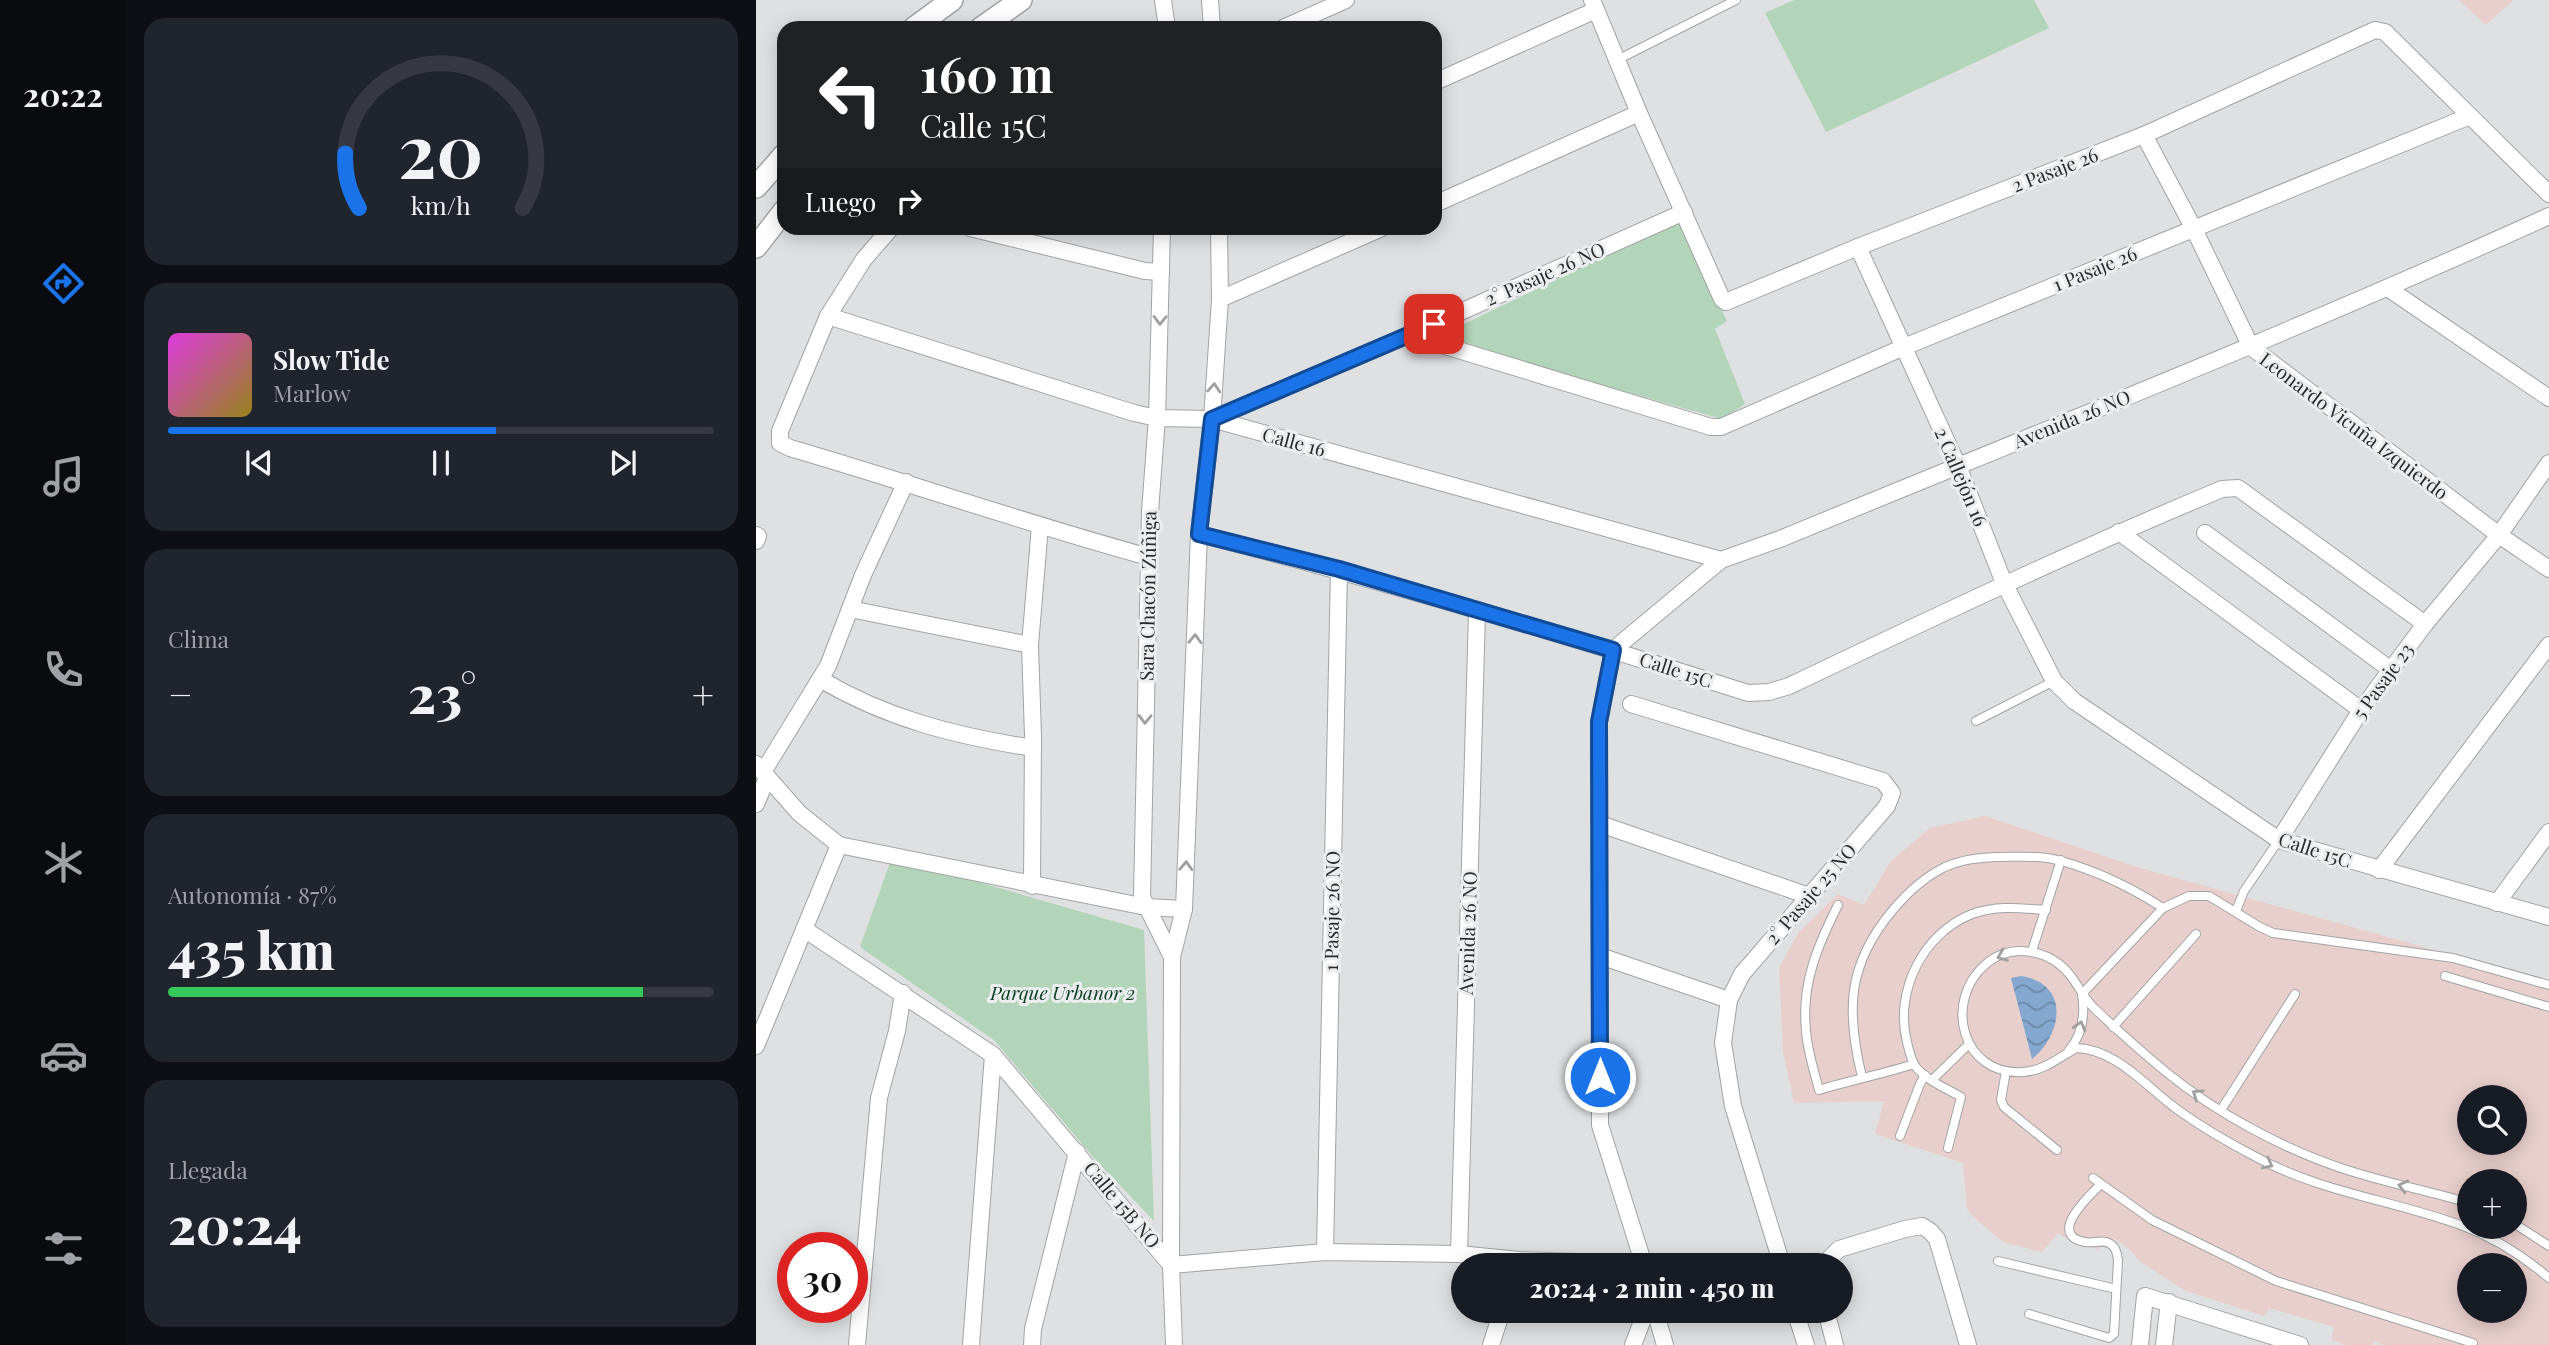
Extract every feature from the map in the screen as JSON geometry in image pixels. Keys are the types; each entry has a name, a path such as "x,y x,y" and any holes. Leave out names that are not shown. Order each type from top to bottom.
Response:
{"main road":[{"path":"924,21 952,0"},
{"path":"991,21 1021,0"},
{"path":"756,187 777,163"},
{"path":"756,247 777,220"}],"street":[{"path":"1163,0 1166,21"},
{"path":"1210,0 1212,21"},
{"path":"1299,21 1346,0"},
{"path":"1442,79 1594,5 1684,212"},
{"name":"2 Pasaje 26","path":"1684,212 1722,299 1728,302 1858,247 2144,135 2375,30 2385,32 2470,116"},
{"path":"1442,201 1639,113"},
{"path":"2470,116 2549,194"},
{"name":"1 Pasaje 26","path":"1409,335 1711,427 1721,427 1904,347 2470,116"},
{"name":"Leonardo Vicuña Izquierdo","path":"2144,135 2194,229 2251,348 2499,535 2549,569"},
{"name":"2° Pasaje 26 NO","path":"1212,419 1409,335 1684,212"},
{"name":"Avenida 26 NO","path":"1613,650 1721,560 2251,348 2549,216"},
{"path":"885,235 864,259 828,316 780,431 780,443 1040,526 1149,556"},
{"path":"998,235 1145,271 1161,272"},
{"name":"Sara Chacón Zúñiga","path":"1162,235 1157,418 1149,556 1142,897 1172,957"},
{"name":"Sara Chacón Zúñiga","path":"1174,1345 1171,1265 1172,957 1184,909 1199,534 1212,419 1220,299 1219,235"},
{"path":"1220,299 1366,235"},
{"name":"2 Callejón 16","path":"1858,247 1958,466 2004,583 2054,681 2074,701"},
{"path":"2389,289 2549,398"},
{"name":"Calle 16","path":"828,316 1134,413 1157,418 1212,419 1721,560"},
{"name":"5 Pasaje 23","path":"2278,840 2361,710 2425,624 2499,535 2549,463"},
{"path":"756,804 762,771 828,666 863,575 906,482"},
{"name":"Calle 15C","path":"1199,534 1339,569 1748,693 1789,687 2004,583 2119,532 2222,489 2238,488 2425,624"},
{"path":"1032,886 1033,748 1030,645 1040,526"},
{"path":"2119,532 2361,710"},
{"path":"2205,533 2391,670"},
{"name":"1 Pasaje 26 NO","path":"1325,1252 1339,569"},
{"path":"850,608 1030,645"},
{"name":"Avenida 26 NO","path":"1459,1253 1477,612"},
{"path":"2379,870 2549,645"},
{"path":"1613,650 1599,722 1600,1125 1640,1253"},
{"path":"820,679 879,710 951,733 1033,748"},
{"name":"Calle 15C","path":"2074,701 2278,840 2549,917"},
{"name":"2° Pasaje 25 NO","path":"1631,704 1883,781 1890,786 1892,793 1887,806 1741,974 1729,999 1723,1043 1733,1105 1778,1253"},
{"path":"762,771 799,813 839,845 1146,908 1184,909"},
{"path":"1600,824 1809,896"},
{"path":"2497,903 2549,832"},
{"path":"756,1046 839,845"},
{"name":"Calle 15B NO","path":"804,929 993,1055 1171,1265 1325,1252 1451,1254"},
{"path":"1600,956 1729,999"},
{"path":"857,1345 879,1098 897,1031 903,993"},
{"path":"971,1345 993,1055"},
{"path":"1032,1345 1033,1329 1077,1152"},
{"path":"1835,1253 1839,1249 1905,1229 1922,1226 1930,1231 1937,1239 1968,1345"},
{"path":"2140,1345 2145,1296 2300,1345"},
{"path":"2164,1345 2169,1302"},
{"path":"1491,1345 1498,1323"},
{"path":"1633,1345 1641,1323"},
{"path":"1659,1323 1665,1345"},
{"path":"1799,1323 1806,1345"},
{"path":"1829,1323 1835,1345"}],"lane":[{"path":"1617,60 1736,0"},
{"path":"1976,721 2054,681"},
{"name":"5 Pasaje 23","path":"2236,911 2244,891 2278,840"},
{"path":"1862,1077 1852,1037 1856,975 1875,933 1905,896 1932,875 1970,859 2031,856 2061,860 2127,886 2163,908"},
{"path":"2032,951 2061,860"},
{"path":"2082,994 2163,908 2198,894 2209,896 2273,933 2453,958 2549,985"},
{"path":"1838,905 1817,947 1811,966 1805,1009 1806,1032 1819,1090 1914,1065"},
{"path":"1948,1148 1961,1097 1928,1078 1914,1065 1906,1038 1904,1002 1917,966 1933,942 1952,924 1987,909 2012,907 2046,910"},
{"path":"2113,1027 2196,934"},
{"path":"2457,1200 2379,1180 2317,1160 2221,1110 2169,1074 2113,1027 2082,994 2061,965 2047,956 2032,951 2000,955 1985,964 1965,995 1962,1013 1969,1044 1978,1058 1993,1067 2023,1072 2039,1069 2076,1048 2106,1054 2198,1124 2275,1167 2327,1188 2465,1226 2514,1253 2549,1278"},
{"path":"2445,976 2549,1007"},
{"path":"2064,1055 2074,1044 2080,1031 2084,1010 2082,994"},
{"path":"2221,1110 2295,994"},
{"path":"1900,1136 1928,1078 1969,1044"},
{"path":"2006,1071 2001,1100 2004,1107 2057,1150"},
{"path":"2093,1178 2152,1220 2276,1282 2473,1343"},
{"path":"2029,1314 2109,1338 2114,1334 2118,1260 2116,1250 2104,1241 2085,1242 2075,1238 2070,1232 2070,1222 2076,1211 2101,1184"},
{"path":"2527,1232 2549,1246"},
{"path":"1998,1261 2116,1289"}],"shaded area":[{"path":"2459,0 2513,0 2486,25"},
{"path":"1985,816 2137,867 2549,982 2549,1345 2385,1345 2375,1341 2372,1345 2347,1345 2331,1340 2334,1327 2269,1308 2264,1316 2186,1291 2141,1262 2115,1239 2098,1249 2077,1245 2058,1233 2042,1252 2003,1242 1967,1209 1963,1163 1875,1134 1884,1101 1794,1103 1783,1051 1779,967 1799,932 1838,894 1864,905 1891,861 1930,828"}],"green space":[{"path":"1794,0 2034,0 2049,28 1826,132 1765,13"},
{"path":"1679,221 1727,321 1715,329 1745,404 1722,419 1435,338"},
{"name":"Parque Urbanor 2","path":"892,857 1144,930 1154,1221 1095,1159 994,1040 860,947"}],"water":[{"path":"2021,976 2037,981 2047,988 2054,998 2056,1010 2051,1036 2032,1059 2011,978"}],"route":[{"path":"1434,324 1212,419 1199,534 1339,569 1477,612 1613,650 1599,722 1600,1077"}]}
